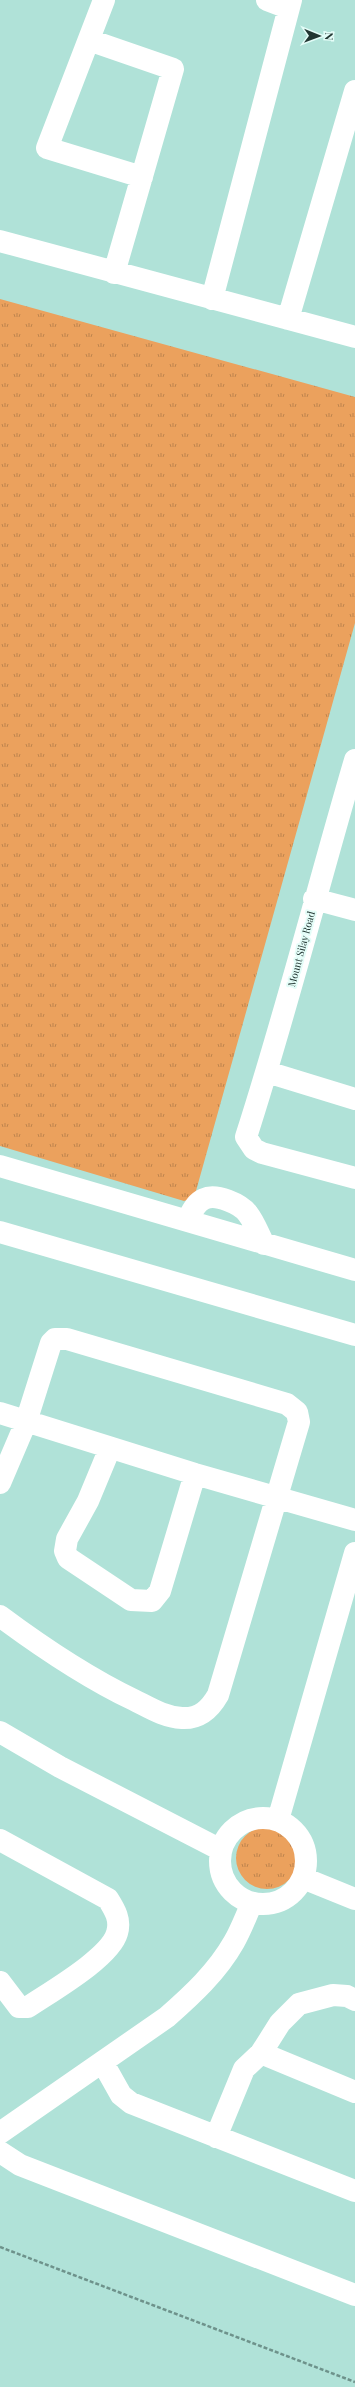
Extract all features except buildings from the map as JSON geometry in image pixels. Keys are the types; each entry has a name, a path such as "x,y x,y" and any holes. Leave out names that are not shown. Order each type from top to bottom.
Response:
{"street":[{"path":"104,0 47,148 142,178"},
{"path":"212,299 290,4 267,0"},
{"path":"89,40 174,70 114,273"},
{"path":"288,319 355,91"},
{"path":"0,241 355,337"},
{"name":"Mount Silay Road","path":"355,760 314,899 267,1072 246,1137 254,1149 262,1153 355,1178"},
{"path":"314,899 355,910"},
{"path":"267,1072 355,1099"},
{"path":"0,1166 355,1270"},
{"path":"187,1220 195,1205 205,1198 217,1198 239,1204 249,1215 264,1244"},
{"path":"0,1232 355,1335"},
{"path":"0,1483 26,1422 51,1343 55,1339 74,1341 287,1404 297,1412 299,1422 218,1695 205,1713 184,1718 166,1716 85,1676 57,1658 0,1616"},
{"path":"0,1413 195,1474 278,1496 355,1520"},
{"path":"110,1448 88,1501 66,1540 65,1550 68,1558 131,1600 152,1601 160,1591 195,1474"},
{"path":"278,1820 355,1553"},
{"path":"0,1732 60,1767 221,1850"},
{"path":"254,1818 278,1820 287,1824 301,1838 307,1858 303,1878 291,1895 282,1900 262,1905 252,1903 239,1896 228,1887 221,1869 221,1850 226,1839 243,1822 254,1818"},
{"path":"0,1840 108,1899 116,1912 118,1923 117,1934 109,1948 99,1958 28,2007 19,2007 0,1982"},
{"path":"303,1878 355,1899"},
{"path":"0,2133 167,2017 204,1982 234,1942 252,1903"},
{"path":"216,2137 244,2070 261,2053 280,2023 299,2004 332,1995 347,1996 355,2000"},
{"path":"261,2053 355,2092"},
{"path":"102,2063 122,2095 131,2103 355,2191"},
{"path":"0,2152 20,2165 355,2295"}],"path":[{"path":"0,2247 355,2382"}],"green space":[{"path":"0,299 355,397 355,623 194,1198 184,1201 0,1146"},
{"path":"267,1827 279,1830 289,1836 295,1846 298,1858 295,1870 289,1880 279,1886 267,1889 255,1886 245,1880 239,1870 236,1858 239,1846 245,1836 255,1830"}]}
